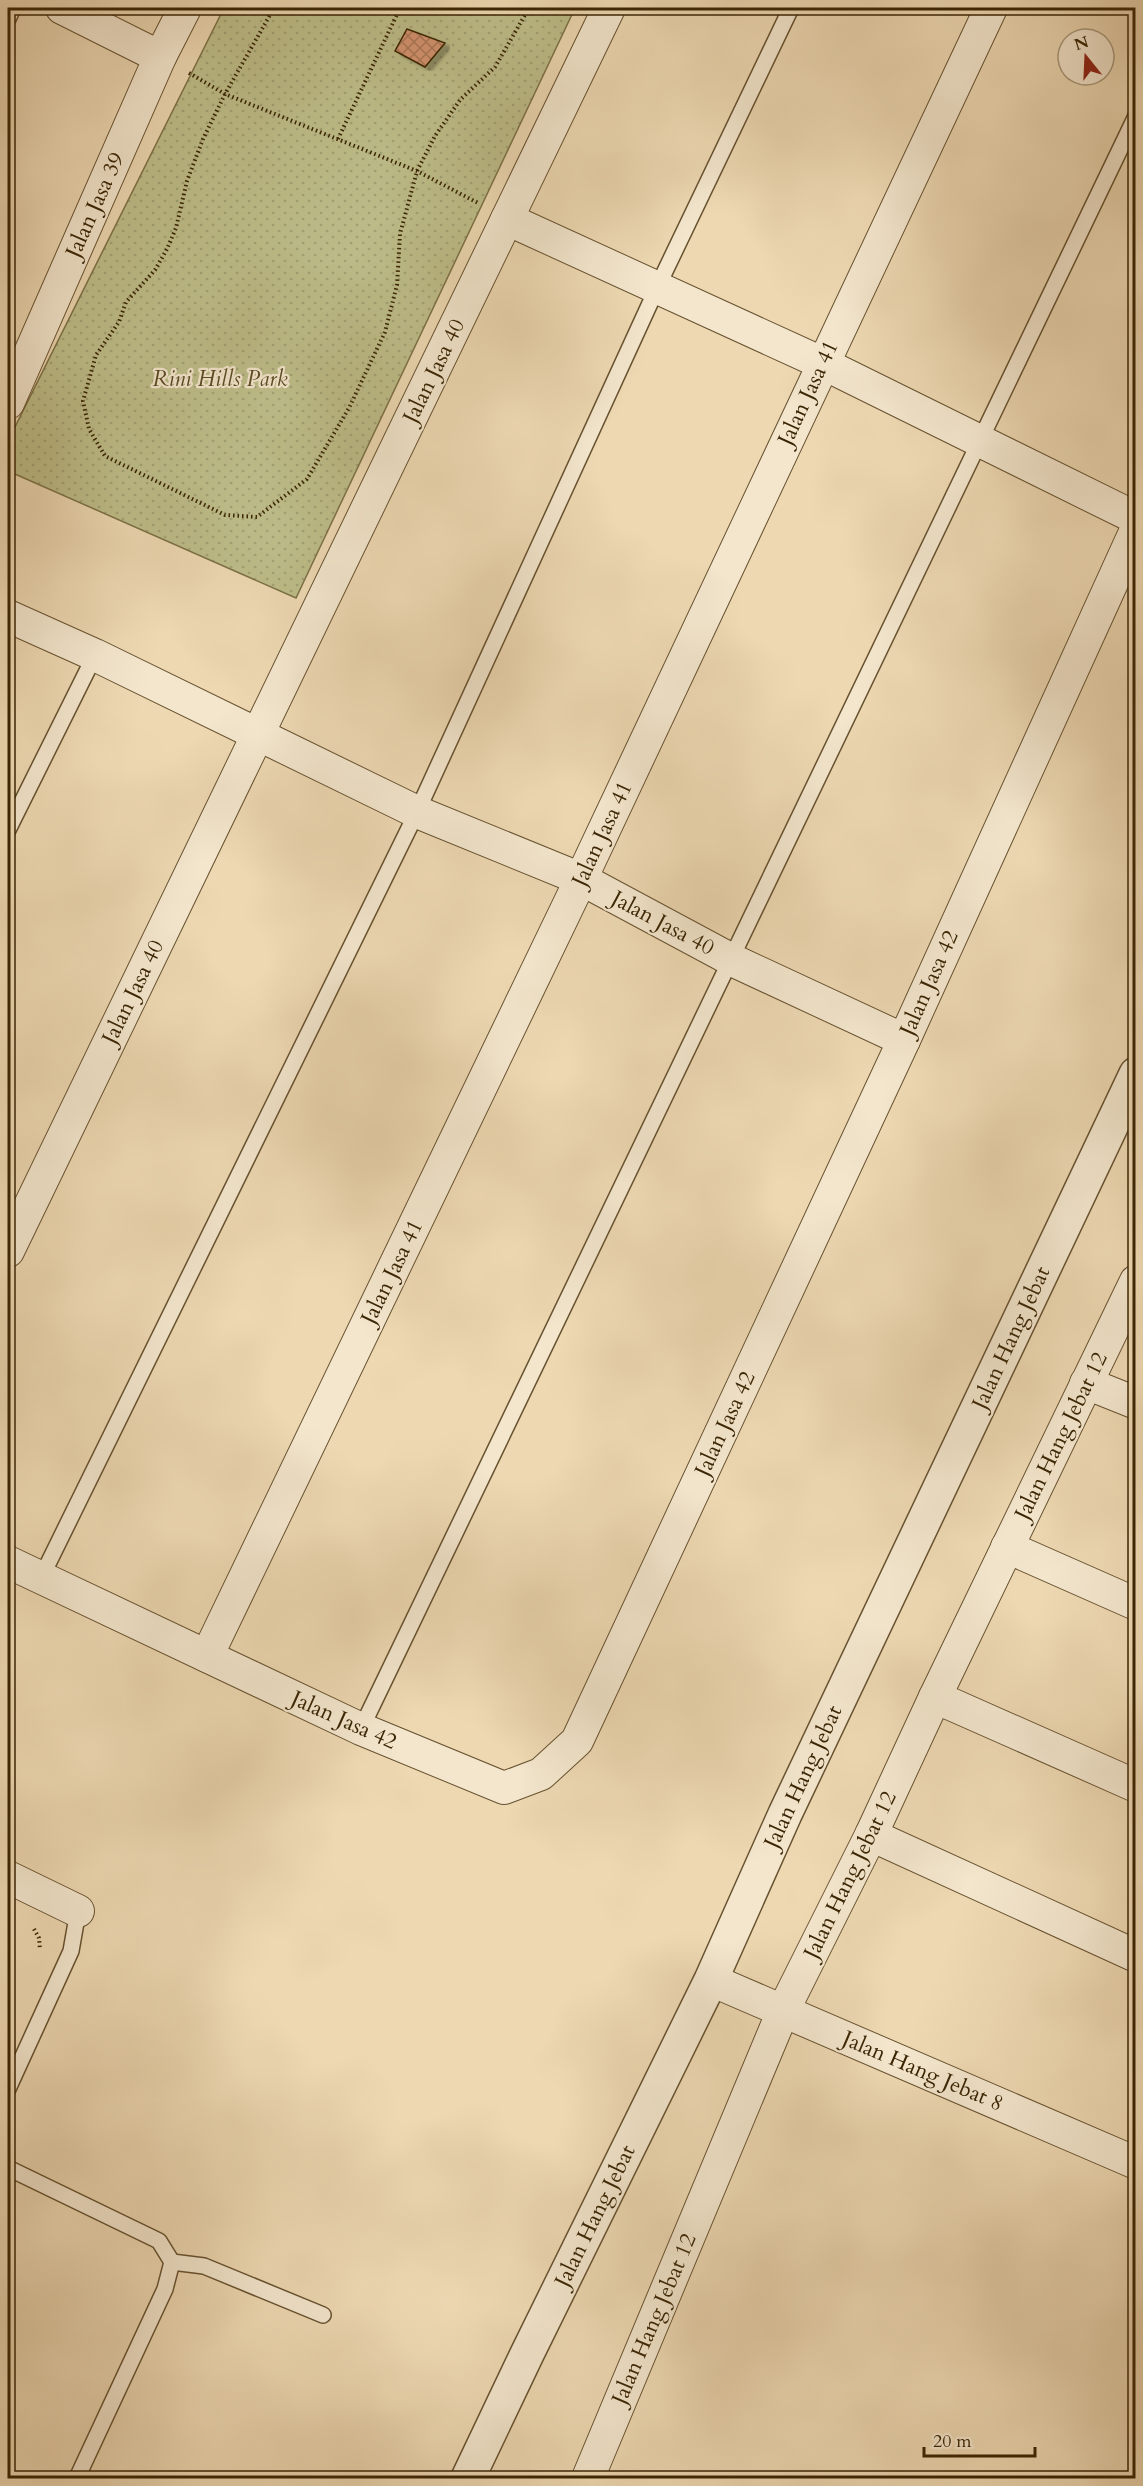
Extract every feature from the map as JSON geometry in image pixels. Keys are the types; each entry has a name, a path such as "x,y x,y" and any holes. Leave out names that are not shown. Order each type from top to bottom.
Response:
{"street":[{"path":"62,8 160,57"},
{"name":"Jalan Jasa 39","path":"8,403 160,57 185,8"},
{"name":"Jalan Jasa 40","path":"8,1251 609,8"},
{"name":"Jalan Jasa 41","path":"207,1656 581,879 990,8"},
{"path":"507,219 822,363 1136,518"},
{"name":"Jalan Jasa 42","path":"8,1562 361,1730 504,1788 542,1773 577,1741 903,1040 1136,530"},
{"name":"Jalan Jasa 40","path":"8,616 95,655 417,812 581,879 732,960 903,1040"},
{"name":"Jalan Hang Jebat","path":"468,2478 711,1980 785,1814 1136,1074"},
{"name":"Jalan Hang Jebat 12","path":"588,2478 783,2010 871,1835 935,1697 1136,1281"},
{"path":"1086,1383 1136,1404"},
{"path":"1008,1547 1136,1605"},
{"path":"935,1697 1136,1786"},
{"path":"871,1835 1136,1956"},
{"path":"8,1877 78,1911"},
{"name":"Jalan Hang Jebat 8","path":"711,1980 1136,2163"}],"lane":[{"path":"8,19 13,8"},
{"path":"41,1578 417,812 657,288 791,8"},
{"path":"361,1730 1136,116"},
{"path":"8,830 95,655"},
{"path":"8,2090 71,1951 78,1911"},
{"path":"8,2168 159,2241 172,2262 165,2289 77,2478"},
{"path":"172,2262 204,2265 323,2315"}],"path":[{"path":"274,8 225,94 203,139 187,181 176,228 167,249 155,270 126,302 119,322 96,355 83,401 89,429 105,456 225,515 257,517 307,479 349,408 385,332 397,285 400,234 417,171 435,136 460,100 495,67 529,8"},
{"path":"338,139 400,8"},
{"path":"160,57 225,94 417,171 507,219"}],"green space":[{"name":"Rini Hills Park","path":"224,8 575,8 296,598 8,471 8,441"}],"building":[{"path":"407,29 445,43 425,67 395,51"}]}
